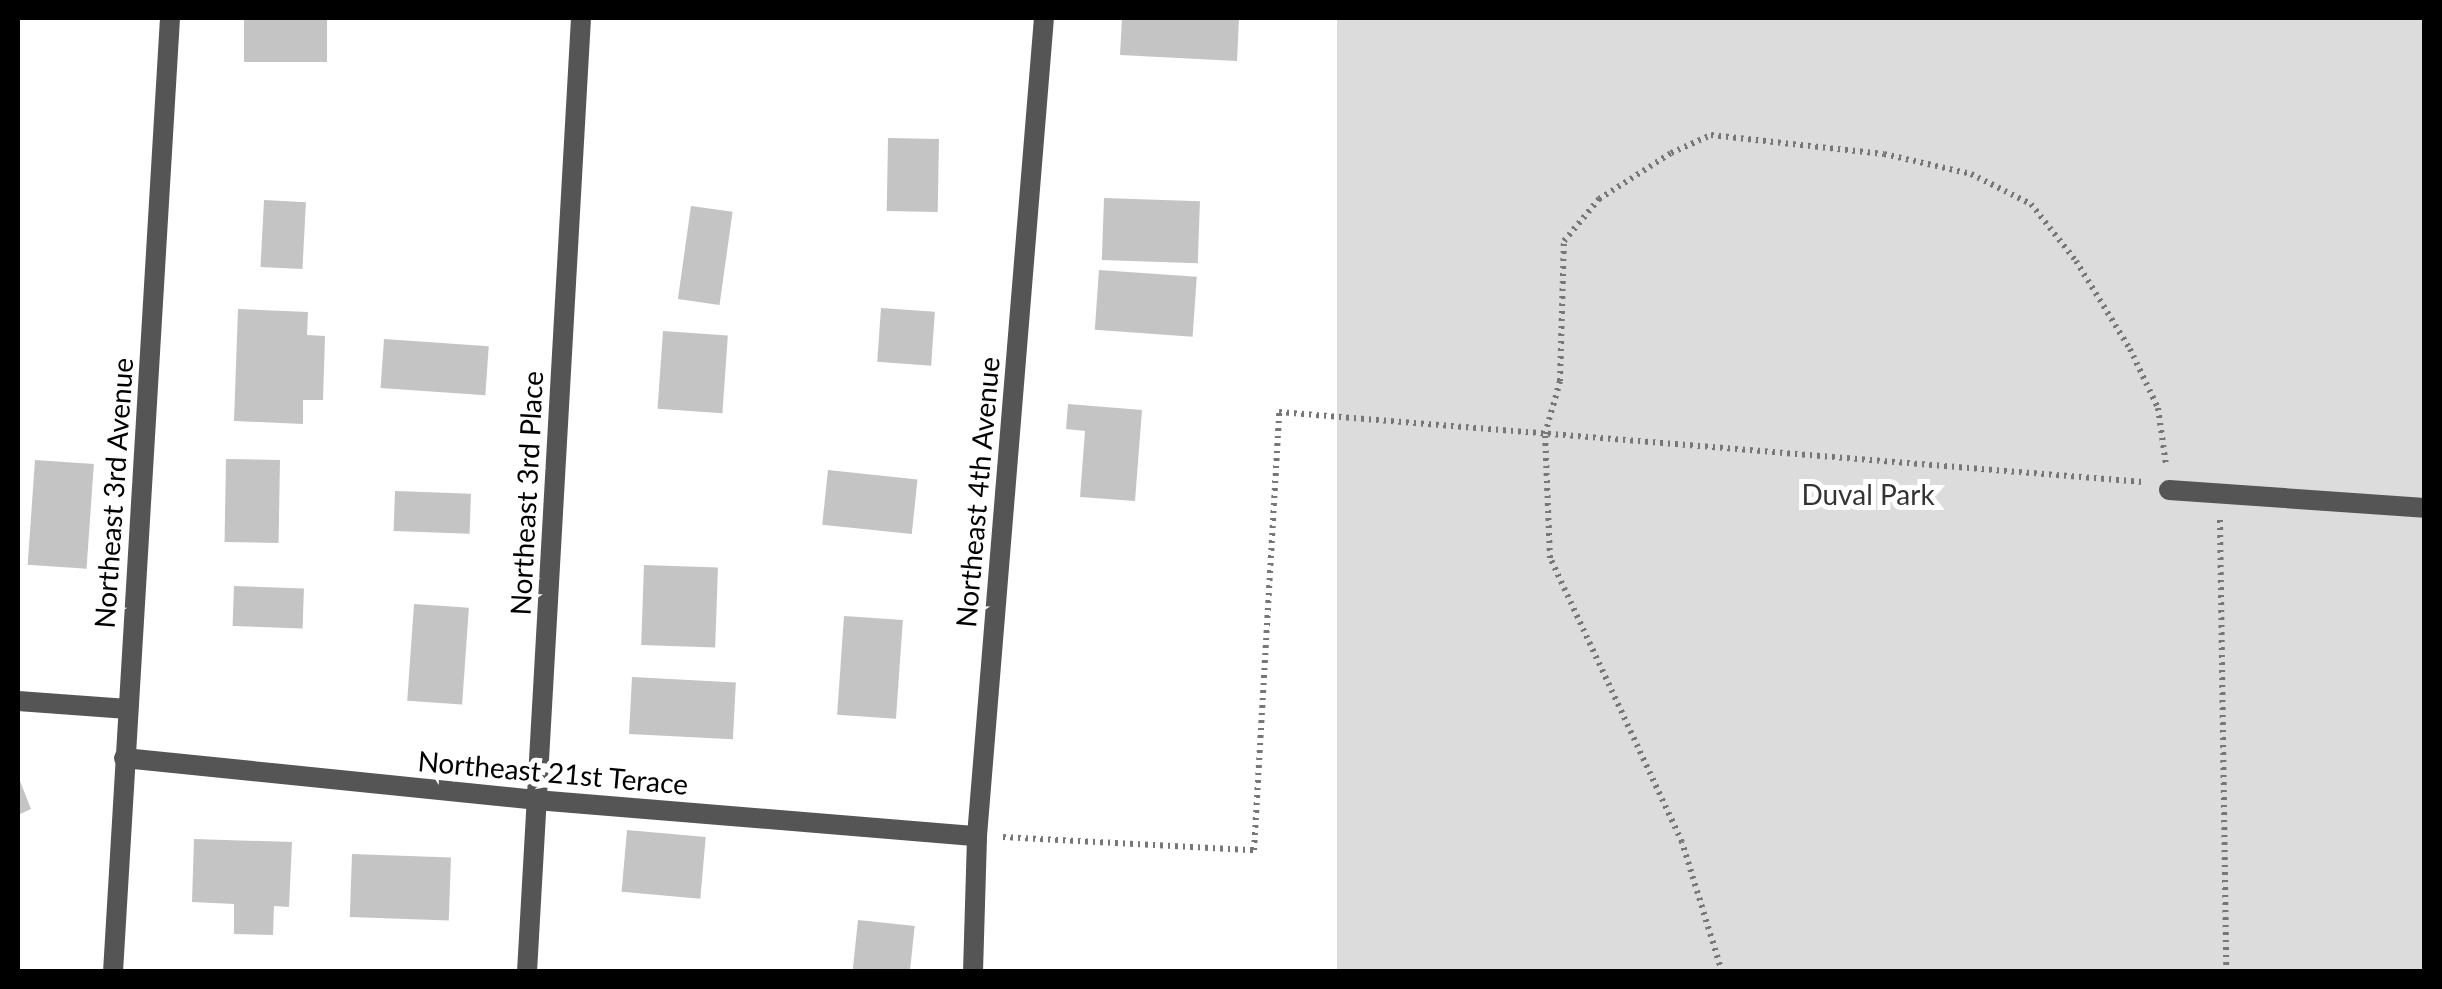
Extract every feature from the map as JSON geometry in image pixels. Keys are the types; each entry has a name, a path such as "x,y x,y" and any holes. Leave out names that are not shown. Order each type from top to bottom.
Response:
{"street":[{"name":"Northeast 3rd Avenue","path":"113,972 170,18"},
{"name":"Northeast 3rd Place","path":"528,972 581,18"},
{"name":"Northeast 4th Avenue","path":"974,972 976,836 1044,18"},
{"path":"2169,490 2424,508"},
{"path":"18,701 128,709"},
{"name":"Northeast 21st Terace","path":"124,758 536,800 976,836"}],"path":[{"path":"976,836 1254,850 1278,412 1545,434 2127,480 2169,490 2158,408 2130,349 2076,261 2031,204 1971,174 1884,154 1711,135 1672,152 1600,199 1564,241 1560,381 1545,434 1550,558 1682,842 1722,972"},
{"path":"2220,493 2226,972"}],"green space":[{"name":"Duval Park","path":"1337,18 2424,18 2424,972 1337,972"}],"building":[{"path":"244,18 327,18 327,62 244,62"},
{"path":"1122,18 1239,18 1237,61 1120,55"},
{"path":"888,138 939,139 938,212 887,211"},
{"path":"1104,198 1200,201 1198,263 1102,260"},
{"path":"264,200 306,202 302,269 260,267"},
{"path":"691,206 733,212 720,305 678,299"},
{"path":"1099,270 1197,277 1193,337 1095,330"},
{"path":"881,308 935,312 931,366 877,362"},
{"path":"238,309 308,312 307,335 325,336 323,400 303,400 303,424 234,421"},
{"path":"663,331 728,336 722,413 658,409"},
{"path":"384,339 489,346 485,395 381,388"},
{"path":"1068,404 1142,410 1135,501 1080,497 1085,431 1066,429"},
{"path":"226,459 280,460 279,543 225,542"},
{"path":"35,460 94,464 87,569 28,565"},
{"path":"828,470 918,479 912,534 822,525"},
{"path":"395,491 471,494 470,534 394,531"},
{"path":"644,565 718,568 715,648 641,645"},
{"path":"234,586 304,588 303,628 233,626"},
{"path":"414,604 469,608 462,705 407,701"},
{"path":"844,616 903,620 896,719 837,715"},
{"path":"632,677 736,682 733,739 629,734"},
{"path":"18,776 31,809 18,815"},
{"path":"627,830 706,837 700,899 622,892"},
{"path":"194,839 292,842 289,907 274,906 273,935 234,934 234,904 192,902"},
{"path":"352,854 451,857 449,920 350,917"},
{"path":"858,920 915,926 910,972 853,972"}]}
